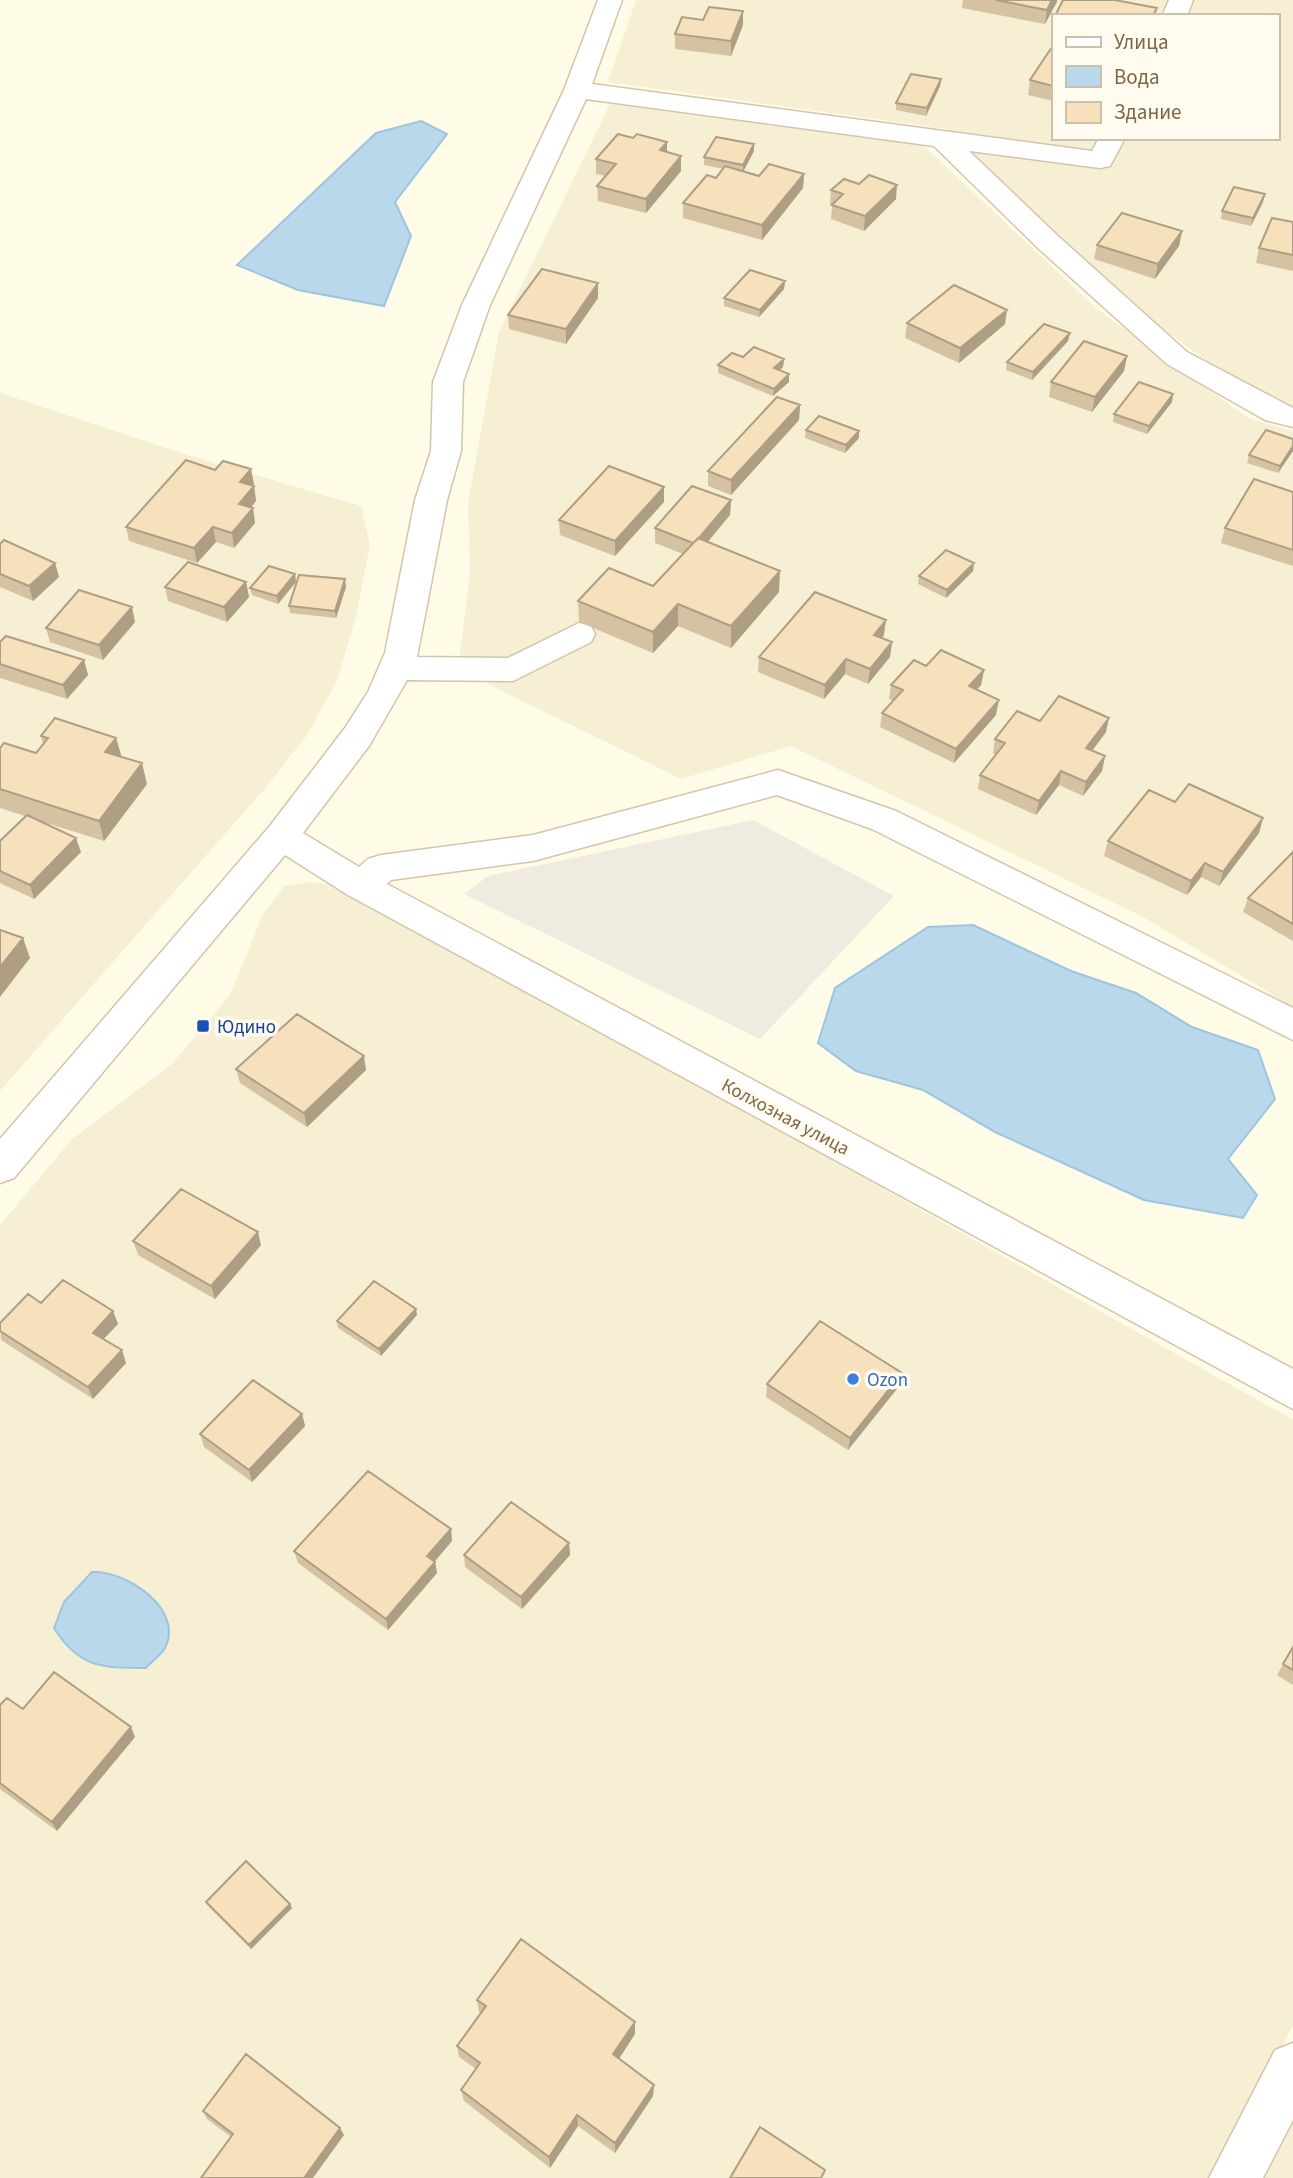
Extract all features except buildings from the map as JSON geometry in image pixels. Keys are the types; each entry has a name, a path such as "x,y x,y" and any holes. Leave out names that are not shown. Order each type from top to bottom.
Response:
{"street":[{"path":"0,1167 281,836 356,737 384,694 402,653 431,500 446,451 448,382 477,305 578,90 610,0"},
{"path":"578,90 1100,159 1111,140"},
{"path":"942,139 1049,243 1177,358 1276,413 1293,418"},
{"path":"396,668 513,670 579,634"},
{"path":"361,886 381,868 533,848 669,809 778,782 884,820 1293,1026"},
{"name":"Колхозная улица","path":"281,836 361,886 1293,1390"},
{"path":"1235,2178 1293,2068"}],"shaded area":[{"path":"636,0 1293,0 1293,408 1254,395 1123,300 947,129 608,82"},
{"path":"610,104 923,145 1097,309 1248,418 1293,431 1293,1007 1145,918 791,746 681,779 458,669 470,573 468,503 499,332"},
{"path":"0,393 181,453 361,506 370,544 356,616 337,681 307,735 267,786 0,1091"},
{"path":"753,820 894,896 760,1039 464,894 488,876"},
{"path":"309,882 335,885 395,913 1293,1420 1293,2025 1215,2178 0,2178 0,1225 72,1139 171,1065 230,995 263,914 284,886"},
{"path":"1293,2100 1293,2178 1251,2178"}],"water":[{"path":"421,121 447,134 395,202 411,236 384,306 298,290 237,265 376,133"},
{"path":"973,925 1071,971 1136,993 1192,1027 1258,1050 1275,1099 1228,1159 1257,1195 1243,1218 1144,1200 995,1132 923,1090 856,1071 818,1043 835,988 928,927"},
{"path":"92,1572 105,1573 135,1585 159,1606 167,1619 169,1633 165,1648 146,1668 93,1663 73,1651 54,1628 64,1602"}],"place":[{"name":"Юдино","path":"203,1026"},
{"name":"Ozon","path":"853,1379"}]}
